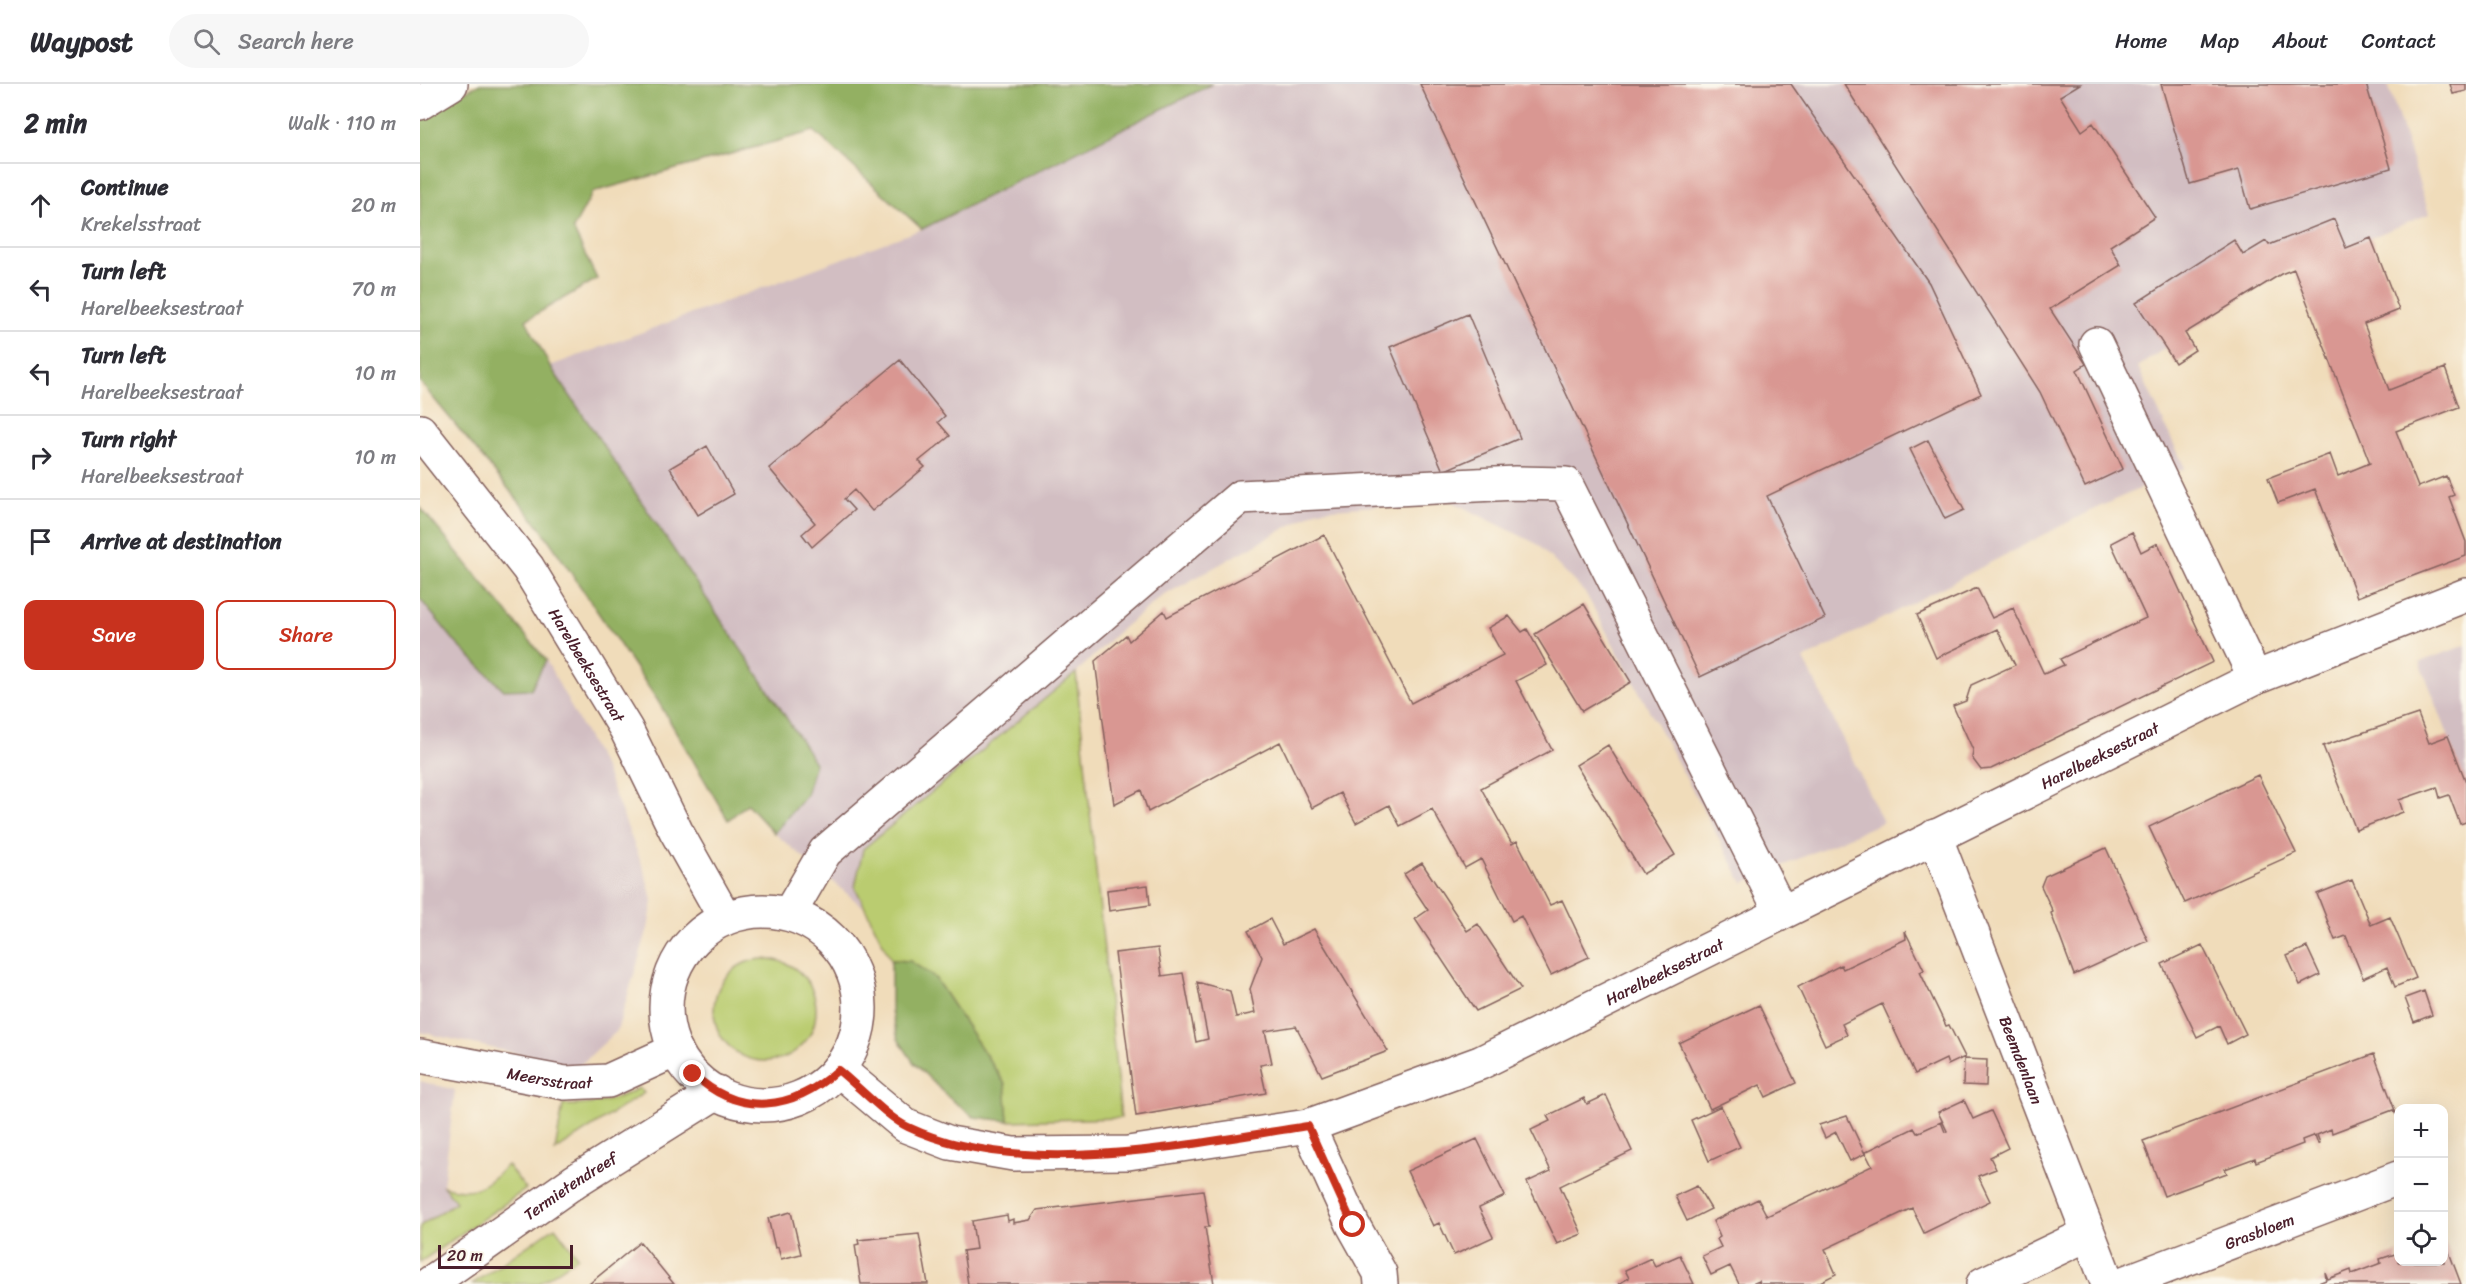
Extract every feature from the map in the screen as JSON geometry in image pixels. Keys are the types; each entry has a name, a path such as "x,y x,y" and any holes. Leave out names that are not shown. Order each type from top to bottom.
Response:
{"street":[{"path":"420,103 451,84"},
{"path":"2096,344 2255,678"},
{"name":"Harelbeeksestraat","path":"420,432 528,568 626,729 676,831 725,918"},
{"path":"789,914 825,852 1240,497 1515,483 1566,484 1781,912"},
{"name":"Harelbeeksestraat","path":"838,1070 906,1126 950,1143 1012,1154 1128,1154 1308,1126 1480,1063 2255,678 2466,595"},
{"name":"Beemdenlaan","path":"1935,836 2086,1234 2108,1284"},
{"path":"756,910 789,914 818,927 842,949 856,978 861,1010 854,1042 838,1070 818,1087 794,1099 768,1104 741,1102 717,1092 693,1074 676,1050 667,1016 666,999 672,974 684,951 702,932 725,918 756,910"},
{"name":"Meersstraat","path":"420,1056 565,1083 608,1081 676,1050"},
{"name":"Termietendreef","path":"429,1284 575,1181 717,1092"},
{"path":"1308,1126 1353,1225 1380,1274 1381,1284"},
{"name":"Grasbloem","path":"2121,1284 2394,1180"},
{"path":"1983,1284 2086,1234"}],"shaded area":[{"path":"1212,84 2388,84 2429,214 2281,274 2185,333 2195,350 2175,363 2165,348 2138,367 2185,468 2088,512 1804,659 1883,822 1743,883 1586,594 1537,544 1451,501 1318,510 1161,597 1119,631 1076,673 863,849 855,887 863,907 774,833 806,795 815,763 550,366 922,229"},
{"path":"420,599 457,644 531,689 546,660 605,770 643,867 653,901 648,928 617,1031 578,1067 420,1032"},
{"path":"2466,645 2466,782 2420,662"},
{"path":"420,1081 455,1090 443,1186 456,1202 420,1226"}],"green space":[{"path":"480,84 1212,84 922,229 814,131 593,192 573,229 597,279 526,320 550,366 815,763 806,795 774,833 747,804 728,820 658,701 540,527 420,382 420,114"},
{"path":"420,507 546,660 531,689 504,690 457,644 420,599"},
{"path":"1076,673 1121,1118 1008,1121 1005,1084 935,978 910,961 891,960 855,887 863,849"},
{"path":"765,959 784,963 801,974 812,991 816,1010 812,1029 801,1046 784,1057 765,1061 746,1057 729,1046 718,1029 714,1010 718,991 729,974 746,963"},
{"path":"891,960 910,961 935,978 1005,1084 1008,1121 974,1117 948,1097 914,1063 898,1039 891,1011"},
{"path":"639,1088 644,1093 555,1151 563,1105 602,1102"},
{"path":"507,1165 526,1189 420,1262 420,1226 456,1202 443,1186 464,1190 478,1188"},
{"path":"555,1227 578,1257 538,1284 472,1284"}],"building":[{"path":"1420,84 1791,84 1929,283 1981,394 1767,496 1825,618 1700,677"},
{"path":"1844,84 2080,84 2060,96 2082,131 2093,123 2155,217 2110,246 2121,265 2050,309 2086,364 2077,370 2123,469 2085,487 2040,392"},
{"path":"2161,84 2366,84 2391,168 2250,209 2239,170 2190,184"},
{"path":"2450,84 2466,84 2466,91 2453,94"},
{"path":"2334,219 2346,248 2371,238 2399,310 2364,324 2389,390 2445,368 2459,407 2396,431 2418,487 2446,476 2454,495 2449,497 2466,542 2466,556 2357,597 2315,489 2278,503 2268,478 2330,454 2338,476 2370,463 2294,269 2281,274 2185,333 2195,350 2175,363 2136,303 2234,240 2243,255 2266,241 2269,245"},
{"path":"1468,314 1520,438 1443,471 1390,347"},
{"path":"900,360 945,416 938,422 950,436 919,461 925,467 872,511 854,490 844,499 854,510 812,547 802,534 815,523 769,468"},
{"path":"1928,440 1964,510 1945,519 1910,449"},
{"path":"707,446 734,494 698,515 670,468"},
{"path":"2132,532 2141,552 2158,543 2213,662 1991,769 1981,770 1972,758 1973,750 1953,706 1966,701 1971,685 2015,665 1997,629 1936,658 1917,615 1977,588 1992,618 2013,608 2044,674 2064,665 2060,659 2146,618 2111,543"},
{"path":"1324,535 1411,703 1503,655 1488,628 1509,616 1522,632 1527,629 1547,665 1516,681 1552,750 1481,788 1512,844 1517,841 1550,905 1562,900 1589,957 1551,975 1521,916 1512,921 1481,859 1465,868 1432,809 1400,826 1389,805 1356,823 1340,793 1312,808 1280,742 1148,812 1141,790 1114,804 1095,661 1126,635 1129,641 1164,611 1167,617"},
{"path":"1584,604 1631,682 1582,711 1535,634"},
{"path":"2418,714 2429,743 2448,736 2466,782 2466,822 2460,824 2449,795 2440,798 2437,787 2399,800 2403,812 2356,830 2323,746"},
{"path":"1608,745 1675,855 1643,874 1576,765"},
{"path":"2258,775 2296,853 2185,903 2149,827"},
{"path":"2106,848 2148,941 2074,975 2051,913 2053,912 2041,886 2045,876"},
{"path":"1422,863 1467,931 1478,924 1521,989 1476,1011 1415,919 1428,910 1404,874"},
{"path":"2352,880 2371,925 2390,917 2416,978 2395,987 2387,967 2363,978 2346,936 2335,940 2317,894"},
{"path":"1148,885 1150,905 1109,911 1107,890"},
{"path":"1270,919 1283,944 1314,929 1388,1051 1322,1076 1296,1026 1265,1031 1272,1063 1260,1065 1266,1093 1136,1116 1115,953 1158,948 1162,976 1183,973 1196,1042 1208,1039 1197,982 1230,991 1236,1017 1255,1013 1250,989 1262,957 1248,931"},
{"path":"1905,931 1924,970 1920,972 1946,1026 1949,1025 1965,1057 1948,1065 1946,1059 1915,1074 1882,1004 1842,1024 1847,1035 1825,1045 1798,987 1841,965 1843,969 1906,939"},
{"path":"2202,945 2246,1034 2227,1044 2219,1026 2197,1037 2162,964"},
{"path":"2307,947 2320,975 2300,985 2287,956"},
{"path":"2424,991 2432,1015 2414,1022 2405,998"},
{"path":"1759,1005 1796,1083 1766,1097 1760,1085 1710,1109 1679,1043"},
{"path":"2374,1054 2394,1108 2394,1112 2332,1133 2331,1129 2317,1135 2320,1143 2318,1144 2315,1135 2302,1140 2303,1144 2256,1162 2255,1158 2225,1169 2227,1173 2164,1196 2143,1141"},
{"path":"1964,1059 1987,1060 1986,1086 1963,1085"},
{"path":"1606,1095 1632,1151 1560,1186 1582,1234 1557,1244 1527,1182 1551,1171 1531,1130 1550,1121 1547,1116 1584,1098 1587,1104"},
{"path":"1964,1100 1973,1119 1991,1111 2008,1148 1990,1157 1996,1169 1978,1176 1990,1201 1924,1233 1912,1208 1825,1249 1836,1274 1816,1284 1760,1284 1759,1281 1752,1284 1739,1284 1730,1266 1711,1275 1702,1256 1721,1247 1717,1239 1720,1237 1713,1221 1758,1199 1767,1216 1872,1166 1865,1152 1914,1128 1917,1133 1941,1122 1945,1132 1947,1131 1938,1112"},
{"path":"1721,1106 1740,1147 1709,1161 1691,1120"},
{"path":"1847,1116 1865,1154 1850,1161 1836,1132 1825,1138 1819,1125"},
{"path":"1477,1139 1505,1196 1479,1208 1493,1237 1454,1255 1439,1223 1433,1226 1407,1171"},
{"path":"1697,1186 1711,1209 1687,1221 1675,1196"},
{"path":"1203,1190 1209,1227 1205,1227 1214,1284 968,1284 963,1251 976,1249 972,1221 1007,1215 1008,1221 1013,1219 1013,1223 1030,1220 1037,1210"},
{"path":"791,1212 801,1254 781,1259 778,1247 775,1248 768,1218"},
{"path":"919,1234 928,1284 861,1284 855,1245 859,1244 858,1240"},
{"path":"640,1242 674,1284 589,1284"},
{"path":"2448,1250 2461,1284 2316,1284 2326,1280 2325,1272 2328,1279 2351,1270 2352,1274 2381,1263 2380,1259 2394,1254 2394,1266 2448,1266"},
{"path":"1680,1255 1694,1284 1618,1284 1629,1278 1625,1270 1651,1258 1655,1266"}],"route":[{"path":"693,1074 704,1085 741,1102 768,1104 794,1099 818,1087 838,1070 906,1126 950,1143 1012,1154 1128,1154 1308,1126 1353,1225"}]}
